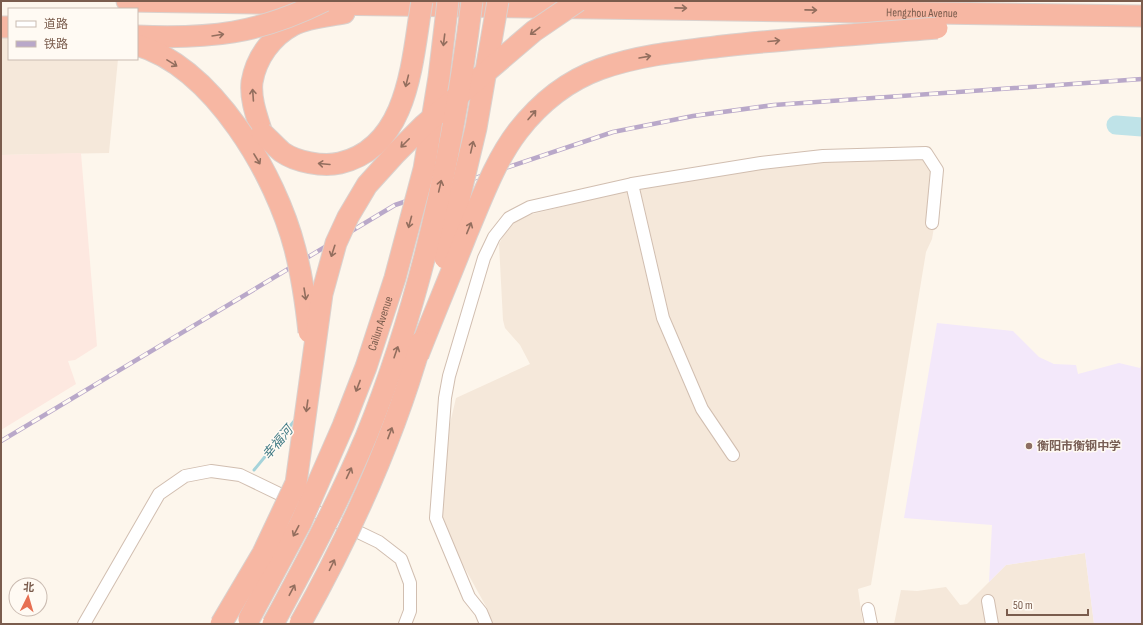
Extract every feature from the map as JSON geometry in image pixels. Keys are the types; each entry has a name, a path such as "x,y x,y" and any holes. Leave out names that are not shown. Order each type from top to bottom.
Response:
{"highway":[{"name":"Hengzhou Avenue","path":"127,1 391,4 460,2 1142,16"},
{"path":"138,36 210,36 251,30 294,16 324,1"},
{"path":"391,4 316,18 294,24 274,39 260,58 252,83 254,108 262,133 284,153 309,163 331,165 356,159 377,145 390,128 401,106 409,74 422,1"},
{"path":"418,355 444,266 474,136 498,1"},
{"path":"221,624 263,553 296,484 322,294 328,266 336,243 348,217 367,185 424,125 534,31 578,1"},
{"name":"Cailun Avenue","path":"248,622 301,522 343,426 366,367 395,278 424,169 439,77 460,2"},
{"name":"Cailun Avenue","path":"273,624 323,531 366,437 398,347 421,268 454,130 460,2"},
{"path":"300,624 322,585 362,504 418,355 487,184 501,157 518,131 541,104 569,84 599,69 636,59 672,52 769,41 1120,16"},
{"path":"138,46 172,63 204,87 225,110 262,167 278,200 295,247 305,294 311,378"}],"street":[{"path":"486,624 481,612 469,597 436,518 445,398 484,258 494,237 509,218 530,208 632,184 761,163 823,156 926,153 937,170 932,223"},
{"path":"632,184 663,318 702,409 733,455"},
{"path":"84,624 159,494 185,476 211,471 240,475 379,542 401,559 410,583 410,611 405,624"},
{"path":"988,601 992,624"},
{"path":"868,609 871,624"}],"shaded area":[{"path":"1,36 8,36 8,60 118,60 109,153 1,155"},
{"path":"81,153 97,346 75,360 68,361 76,384 1,430 1,155"},
{"path":"933,156 934,227 932,239 926,252 871,585 858,589 863,624 491,624 488,610 453,547 441,511 445,445 456,398 530,364 520,345 505,328 503,320 499,244 510,223 525,216 624,191 755,168 825,160"},
{"name":"衡阳市衡钢中学","path":"937,323 1013,331 1039,357 1054,364 1076,365 1078,374 1119,363 1140,368 1142,362 1142,624 1094,624 1085,553 1006,565 989,582 992,525 904,518"},
{"path":"1085,553 1094,624 894,624 901,590 917,591 946,587 960,605 967,604 1006,565"}],"water":[{"path":"1119,119 1142,120 1142,131 1118,130"}],"waterway":[{"name":"幸福河","path":"1116,125 1142,127"},
{"name":"幸福河","path":"254,470 295,420"}],"railway":[{"path":"1,441 395,205 613,132 693,116 774,105 1142,79"}],"place":[{"name":"衡阳市衡钢中学","path":"1029,446"}]}
